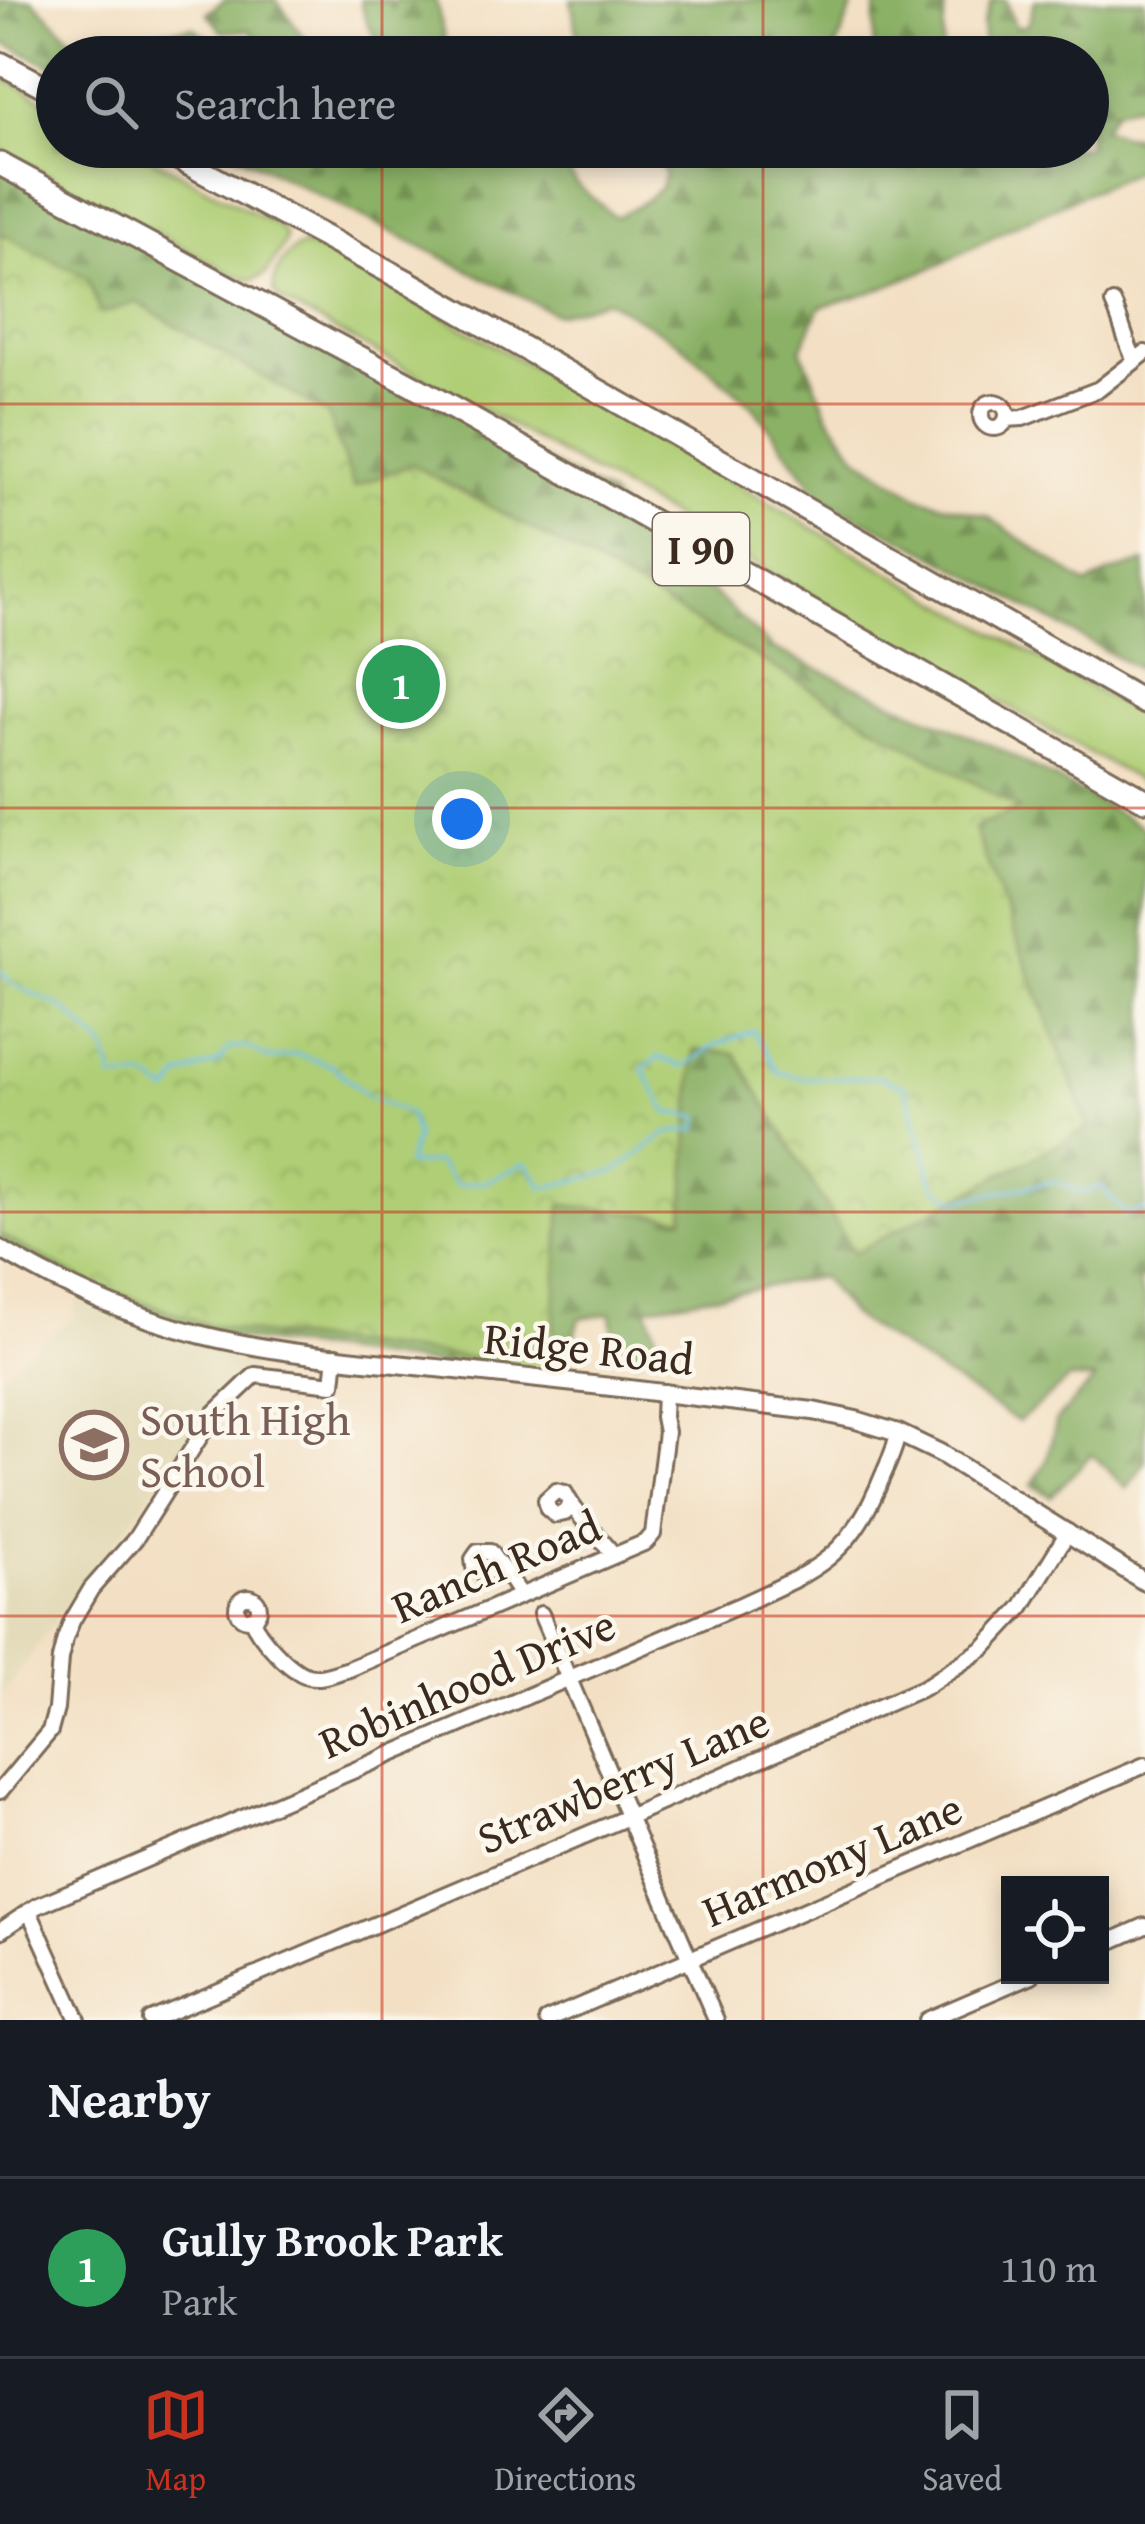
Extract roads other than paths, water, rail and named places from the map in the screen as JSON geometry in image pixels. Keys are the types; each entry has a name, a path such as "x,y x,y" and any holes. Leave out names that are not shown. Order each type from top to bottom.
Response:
{"highway":[{"path":"0,63 36,82"},
{"name":"I 90","path":"0,164 415,387 1145,800"},
{"name":"I 90","path":"196,168 410,283 1145,704"}],"main road":[{"name":"Ridge Road","path":"0,1249 97,1300 227,1340 856,1420 940,1453 1145,1582"}],"street":[{"path":"1006,419 1023,418 1099,388 1140,357 1127,347 1113,303"},
{"path":"0,1791 50,1731 60,1659 71,1621 91,1588 146,1523 215,1413 255,1375 333,1384 336,1356"},
{"name":"Ranch Road","path":"251,1618 293,1668 320,1677 349,1669 646,1542 653,1534 666,1432 664,1392"},
{"name":"Robinhood Drive","path":"0,1931 29,1911 818,1569 856,1529 898,1433"},
{"path":"570,1506 614,1555"},
{"name":"Strawberry Lane","path":"151,2020 925,1687 984,1648 1022,1607 1068,1532"},
{"path":"494,1564 509,1575 520,1595"},
{"path":"541,1614 716,2020"},
{"name":"Harmony Lane","path":"547,2020 1145,1765"},
{"path":"29,1911 78,2020"},
{"path":"1109,1942 1145,1927"},
{"path":"927,2020 1011,1984"}],"waterway":[{"path":"0,970 12,984 64,1008 106,1049 113,1079 147,1078 169,1093 181,1076 219,1062 229,1048 248,1047 269,1059 297,1054 333,1066 366,1095 409,1114 416,1136 407,1165 437,1163 456,1185 488,1181 526,1163 544,1188 616,1171 667,1133 698,1129 700,1117 667,1112 643,1069 658,1057 683,1067 716,1045 754,1031 778,1072 802,1078 880,1077 906,1087 934,1186 957,1200 1056,1181 1083,1193 1101,1186 1126,1215 1145,1209"}],"place":[{"name":"Gully Brook Park","path":"401,684"},
{"name":"South High School","path":"94,1445"}]}
